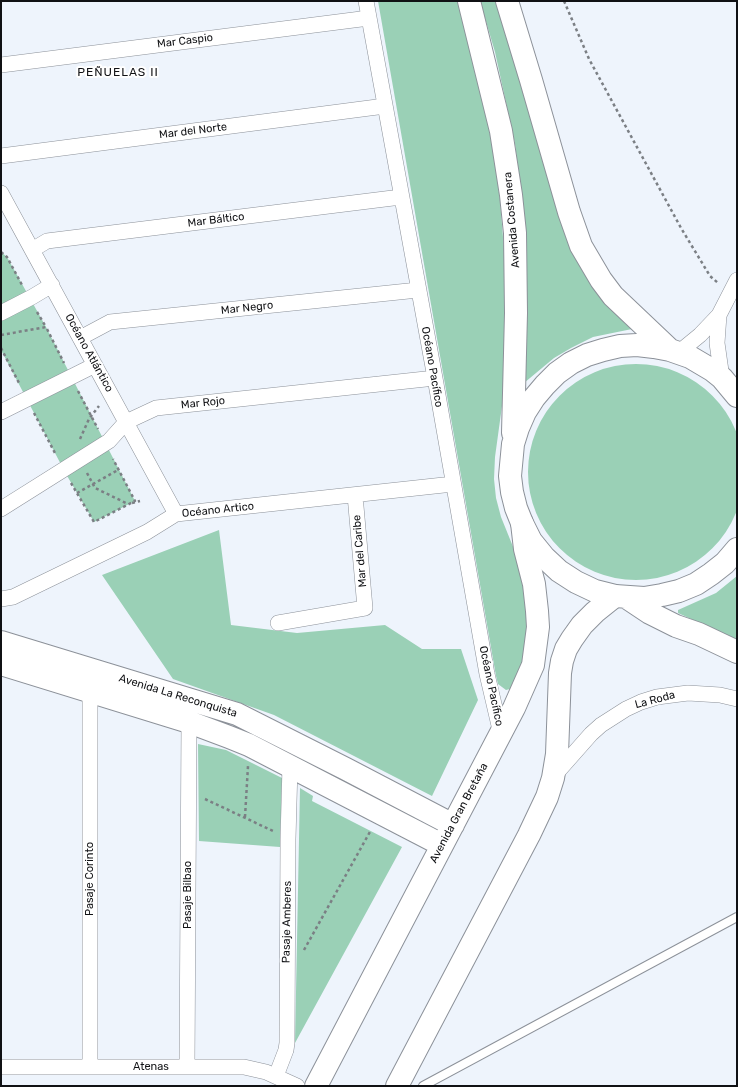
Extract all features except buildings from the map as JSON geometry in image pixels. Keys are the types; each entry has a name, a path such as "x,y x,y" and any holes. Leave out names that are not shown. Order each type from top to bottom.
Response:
{"main road":[{"name":"Avenida Costanera","path":"469,1 501,131 512,202 515,233 516,313 513,444"},
{"path":"507,1 540,109 568,212 581,246 598,275 613,296 674,351"},
{"path":"737,396 722,378 701,363 674,351 654,346 620,346 592,354 571,363 549,381 534,398 525,412 513,444 511,460 511,484 516,508 531,541 544,557 559,571 576,582 595,591 620,597 644,598 679,591 696,584 711,574 725,563 737,549"},
{"name":"Avenida Gran Bretaña","path":"316,1086 501,734 533,665 538,627 536,597 525,549 522,523"},
{"path":"620,597 650,614 676,626 699,634 737,652"},
{"path":"404,1084 547,797 553,778 557,747 559,686 562,661 566,650 582,625 595,612 620,597"},
{"name":"Avenida La Reconquista","path":"1,642 237,714 453,825"},
{"name":"Avenida La Reconquista","path":"1,664 189,722 249,745 442,845"}],"street":[{"name":"Océano Pacífico","path":"366,1 487,674 501,734"},
{"name":"Mar Caspio","path":"1,65 369,18"},
{"name":"Mar del Norte","path":"1,156 385,106"},
{"name":"Océano Atlántico","path":"1,194 176,514"},
{"name":"Mar Báltico","path":"32,250 47,241 401,197"},
{"path":"674,351 700,335 719,315 737,280"},
{"path":"1,313 32,298 52,285"},
{"name":"Mar Negro","path":"80,338 110,322 418,290"},
{"path":"719,315 717,343 718,361 722,378"},
{"path":"1,412 95,365"},
{"name":"Mar Rojo","path":"1,509 105,444 126,422 156,408 435,378"},
{"name":"Océano Artico","path":"1,599 13,597 147,532 176,514 453,484"},
{"name":"Mar del Caribe","path":"278,623 365,608 356,495"},
{"name":"Pasaje Corinto","path":"90,692 90,1067"},
{"name":"La Roda","path":"553,778 591,734 601,725 626,709 641,702 657,697 688,693 720,695 737,699"},
{"name":"Pasaje Bilbao","path":"186,1067 189,722"},
{"name":"Pasaje Amberes","path":"276,1076 286,1050 287,1043 288,839 290,766"},
{"name":"Atenas","path":"1,1066 244,1067 261,1070 297,1086"}],"lane":[{"path":"423,1086 737,917"}],"path":[{"path":"564,1 589,59 681,228 710,276 730,294"},
{"path":"1,335 46,327 135,501 94,522 64,470 1,348"},
{"path":"77,493 118,470"},
{"path":"245,817 249,745"},
{"path":"188,791 245,817 288,839"},
{"path":"302,954 372,830"}],"green space":[{"path":"378,1 458,1 475,61 485,106 500,200 506,274 502,406 495,457 494,479 496,498 501,517 520,564 529,622 524,661 514,685 510,689 506,690 498,684 496,676"},
{"path":"480,1 498,1 570,245 583,272 595,290 632,329 593,337 571,348 554,358 524,383 527,339 526,231 515,144 495,52"},
{"path":"1,252 7,257 46,327 135,501 94,522 66,474 1,350"},
{"path":"636,364 657,366 677,372 696,382 712,396 726,412 736,431 742,451 744,472 742,493 736,513 726,532 712,548 696,562 677,572 657,578 636,580 615,578 595,572 576,562 560,548 546,532 536,513 530,493 528,472 530,451 536,431 546,412 560,396 576,382 595,372 615,366"},
{"path":"219,530 231,625 297,633 385,625 422,649 461,649 478,700 432,796 274,715 173,679 102,575"},
{"path":"737,576 737,640 678,613 678,610 716,593"},
{"path":"198,744 226,750 282,778 280,847 199,841"},
{"path":"300,788 313,796 312,801 402,847 295,1043"}],"district":[{"name":"PEÑUELAS II","path":"118,73"}]}
